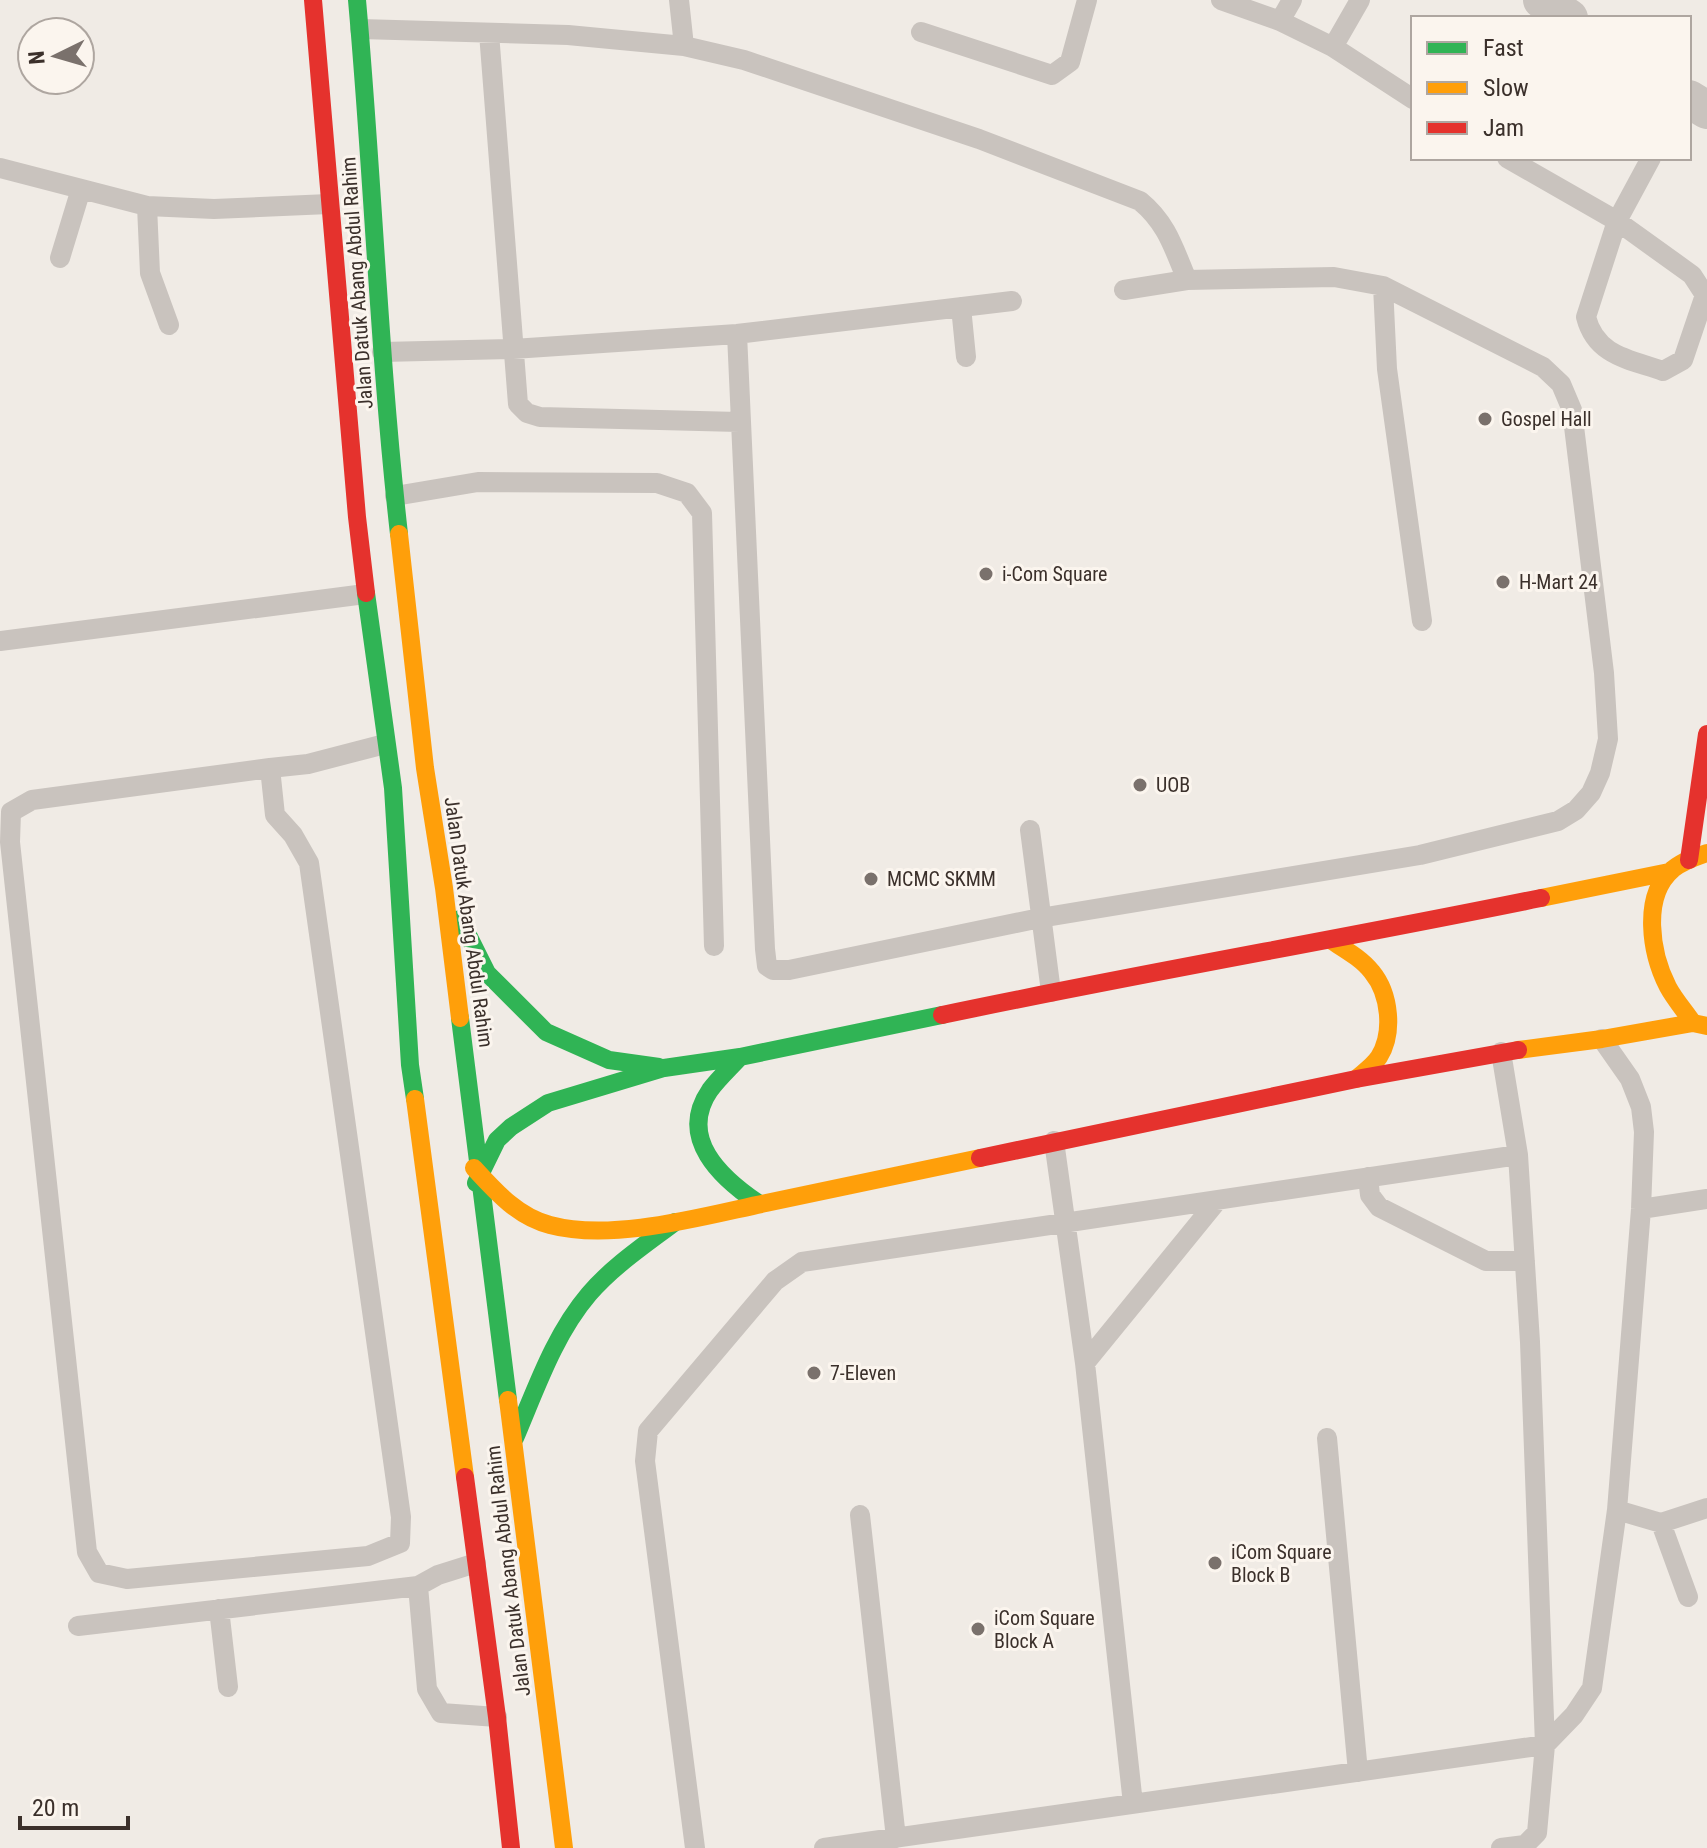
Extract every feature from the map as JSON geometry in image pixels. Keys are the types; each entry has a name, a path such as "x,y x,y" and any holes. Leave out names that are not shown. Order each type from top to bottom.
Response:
{"street":[{"name":"Jalan Datuk Abang Abdul Rahim","path":"313,0 365,594 393,788 410,1065 497,1717 511,1848"},
{"name":"Jalan Datuk Abang Abdul Rahim","path":"357,0 371,158 382,352 425,768 444,888 515,1438 564,1848"},
{"path":"1542,0 1566,16"},
{"path":"467,1196 481,1176 497,1140 511,1127 548,1103 664,1068 740,1057 1051,992 1332,941 1669,872 1698,856 1707,734"},
{"path":"393,788 410,884 425,1004"},
{"path":"1669,872 1656,898 1652,927 1658,964 1670,989 1700,1024"},
{"path":"444,888 487,973 546,1032 609,1060 664,1068"},
{"path":"1332,941 1361,959 1379,981 1388,1000 1387,1039 1378,1060 1356,1079"},
{"path":"456,1149 515,1209 549,1226 589,1230 675,1222 1356,1079 1501,1052 1700,1024"},
{"path":"740,1057 712,1086 701,1109 701,1144 710,1163 725,1180 758,1203"},
{"path":"515,1438 557,1345 587,1296 675,1222"},
{"path":"471,1529 485,1487 483,1472"}],"lane":[{"path":"679,0 684,46"},
{"path":"921,32 1052,75 1070,62 1087,0"},
{"path":"1221,0 1280,21 1333,47 1411,98"},
{"path":"1280,21 1292,0"},
{"path":"1333,47 1360,0"},
{"path":"360,29 568,35 684,46 744,60 965,134 1140,201 1156,215 1167,232 1187,280"},
{"path":"489,33 518,404 527,413 540,417 739,422"},
{"path":"1510,160 1617,221 1692,275 1705,295 1683,360 1663,371 1607,351 1590,332 1586,317 1617,221 1650,160"},
{"path":"0,168 147,206 214,209 329,204"},
{"path":"60,258 81,189"},
{"path":"147,206 150,273 169,325"},
{"path":"737,334 767,966 773,970 789,970 1040,918 1420,855 1558,821 1576,810 1591,793 1600,773 1608,739 1604,673 1572,410 1561,384 1543,367 1383,286 1334,277 1187,280 1124,290"},
{"path":"1383,286 1387,369 1422,621"},
{"path":"382,352 513,349 737,334 1012,301"},
{"path":"961,307 966,357"},
{"path":"395,496 478,482 657,483 687,493 702,513 714,946"},
{"path":"0,641 365,594"},
{"path":"270,768 275,815 293,835 309,863 401,1517 400,1543 368,1556 127,1579 99,1573 87,1552 10,842 11,812 32,800 270,768 308,764 385,744"},
{"path":"1030,830 1051,992"},
{"path":"824,1848 1545,1745 1574,1715 1592,1688 1617,1510 1641,1209 1644,1132 1641,1107 1630,1079 1602,1039"},
{"path":"1501,1052 1518,1155 1525,1261 1545,1745 1537,1833 1525,1845 1501,1848"},
{"path":"1054,1141 1085,1363 1133,1804"},
{"path":"695,1848 645,1461 648,1431 775,1281 802,1262 1518,1155"},
{"path":"1368,1177 1370,1195 1379,1207 1486,1261 1525,1261"},
{"path":"1641,1209 1707,1199"},
{"path":"1085,1363 1217,1201"},
{"path":"1327,1438 1358,1772"},
{"path":"1617,1510 1661,1523 1707,1508"},
{"path":"860,1515 896,1838"},
{"path":"1661,1523 1688,1597"},
{"path":"78,1626 418,1586 438,1575 476,1563"},
{"path":"418,1586 427,1689 441,1713 497,1717"},
{"path":"219,1609 228,1687"}],"traffic: fast":[{"path":"357,0 386,401 399,534"},
{"path":"366,593 393,788 410,1065 415,1099"},
{"path":"460,919 487,973 546,1032 609,1060 659,1067"},
{"path":"476,1183 497,1140 548,1103 664,1068 740,1057 942,1015"},
{"path":"460,1018 508,1400"},
{"path":"740,1057 710,1090 701,1108 698,1124 701,1140 718,1169 758,1203"},
{"path":"515,1438 547,1363 577,1310 608,1274 675,1222"}],"traffic: slow":[{"path":"399,534 425,768 460,1018"},
{"path":"1707,853 1677,866 1663,880 1656,894 1652,926 1657,958 1668,987 1693,1023 1707,1026"},
{"path":"1541,898 1669,872"},
{"path":"1332,941 1368,967 1378,981 1386,1002 1388,1025 1384,1047 1374,1063 1356,1079"},
{"path":"1518,1050 1693,1023"},
{"path":"415,1099 465,1477"},
{"path":"474,1168 518,1210 538,1221 602,1231 687,1220 980,1158"},
{"path":"508,1400 564,1848"}],"traffic: jam":[{"path":"313,0 366,593"},
{"path":"1689,860 1707,734"},
{"path":"942,1015 1541,898"},
{"path":"980,1158 1356,1079 1518,1050"},
{"path":"465,1477 511,1848"}],"place":[{"name":"Gospel Hall","path":"1485,419"},
{"name":"i-Com Square","path":"986,574"},
{"name":"H-Mart 24","path":"1503,582"},
{"name":"UOB","path":"1140,785"},
{"name":"MCMC SKMM","path":"871,879"},
{"name":"7-Eleven","path":"814,1373"},
{"name":"iCom Square Block B","path":"1215,1563"},
{"name":"iCom Square Block A","path":"978,1629"}]}
